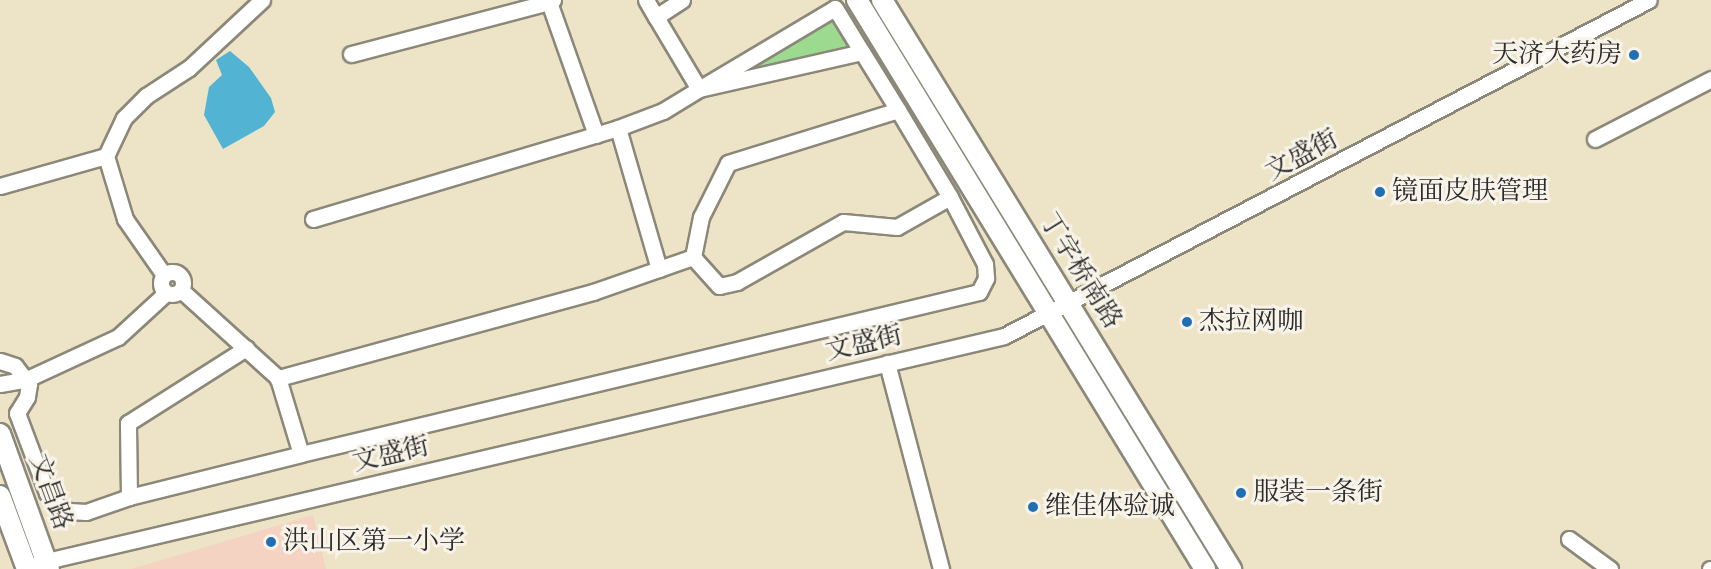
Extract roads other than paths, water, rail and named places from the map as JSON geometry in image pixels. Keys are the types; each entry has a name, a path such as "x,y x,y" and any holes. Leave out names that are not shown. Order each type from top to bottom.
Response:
{"main road":[{"name":"丁字桥南路","path":"857,0 1205,569"},
{"name":"丁字桥南路","path":"882,0 1231,569"},
{"name":"文昌路","path":"0,434 48,565"},
{"name":"文昌路","path":"0,496 27,568"}],"street":[{"path":"0,384 27,378 118,337 174,291 181,276 171,272 164,275 125,219 106,156 124,118 146,96 189,68 262,0"},
{"path":"646,0 699,89"},
{"path":"656,17 682,0"},
{"name":"文盛街","path":"27,568 48,565 1004,336 1069,305 1649,0"},
{"path":"351,54 551,1 596,135"},
{"path":"0,361 15,366 27,378 27,398 17,412 47,493 57,505 69,512 86,512 129,497 301,454 979,292 986,278 985,264 950,197 835,8 663,111 596,135 313,219"},
{"path":"699,89 862,52"},
{"path":"1595,139 1711,78"},
{"path":"693,257 701,218 728,163 898,110"},
{"path":"618,128 659,269"},
{"path":"0,186 106,156"},
{"path":"693,257 719,286 737,282 843,222 897,227 950,197"},
{"path":"278,378 593,291 693,257"},
{"path":"174,291 246,348 278,378 301,454"},
{"path":"129,497 128,423 246,348"},
{"path":"887,363 941,569"},
{"path":"1569,539 1610,569"}],"water":[{"path":"230,51 249,67 271,98 275,112 264,126 223,149 204,115 209,87 222,75 216,60"}],"place":[{"name":"天济大药房","path":"1634,55"},
{"name":"镜面皮肤管理","path":"1380,192"},
{"name":"杰拉网咖","path":"1187,322"},
{"name":"服装一条街","path":"1241,493"},
{"name":"维佳体验诚","path":"1033,507"},
{"name":"洪山区第一小学","path":"271,542"}]}
